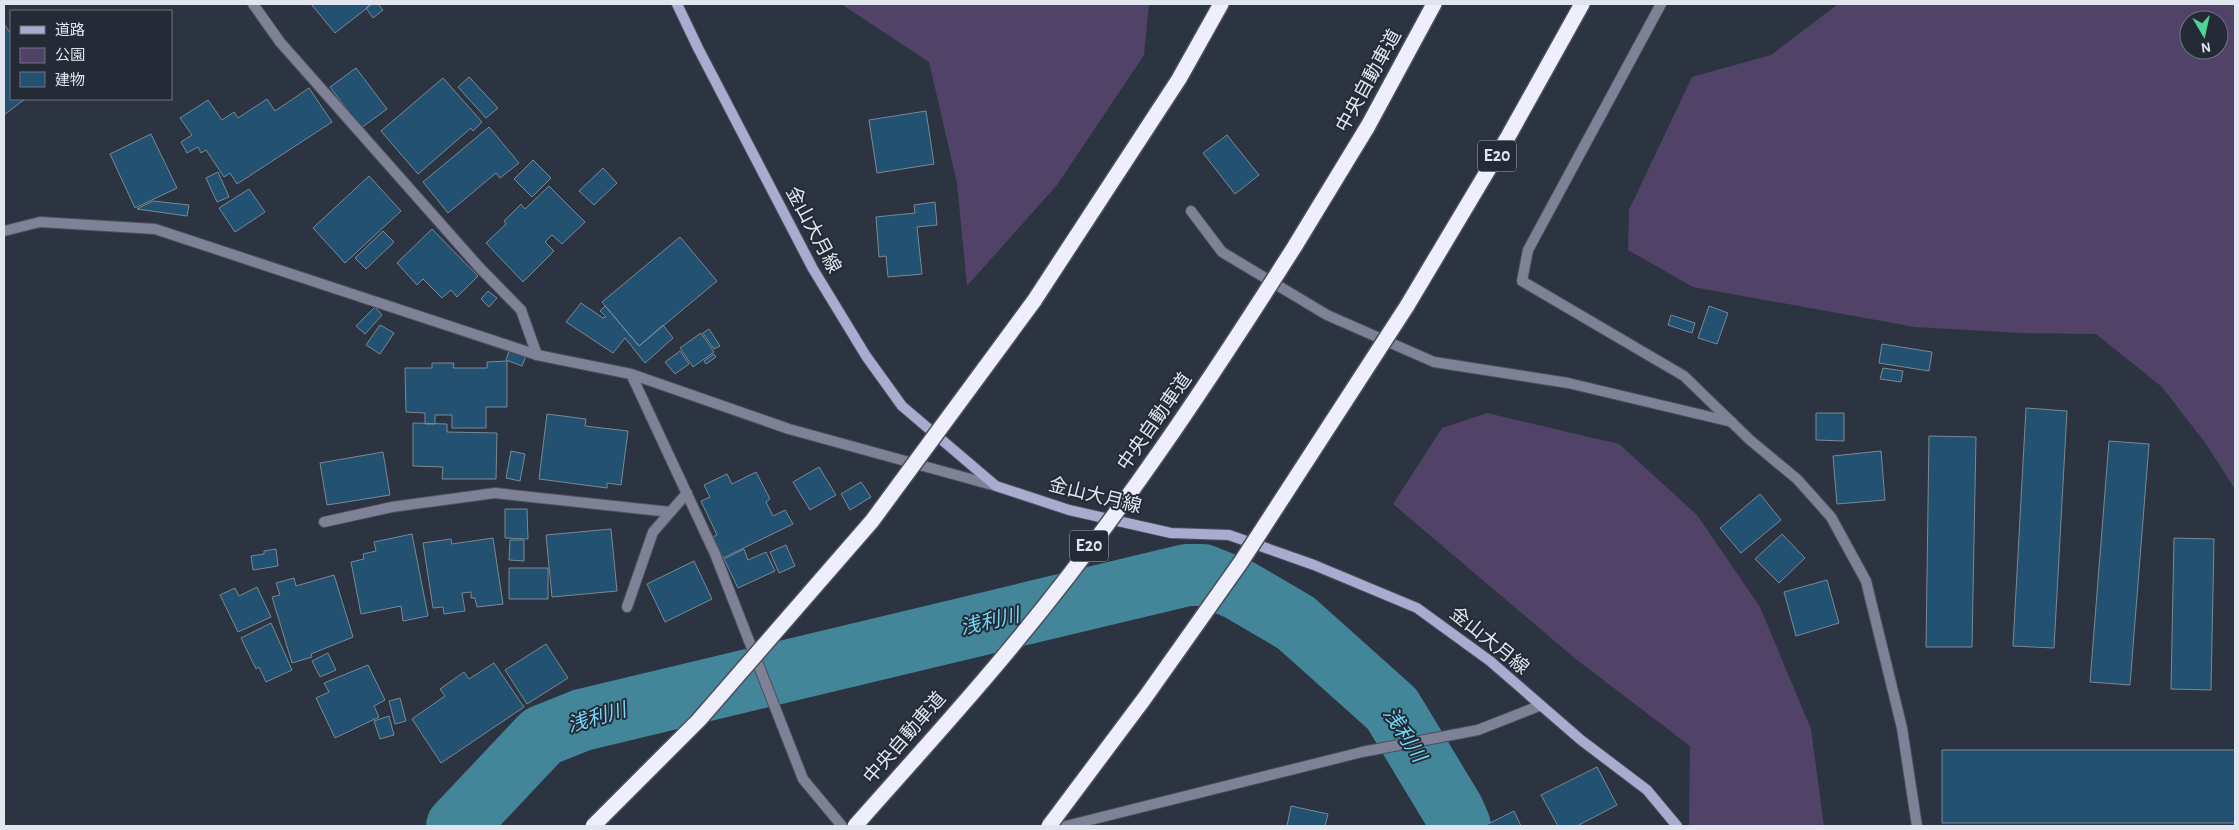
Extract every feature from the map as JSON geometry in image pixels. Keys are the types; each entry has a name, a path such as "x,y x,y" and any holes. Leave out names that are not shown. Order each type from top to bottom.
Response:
{"highway":[{"path":"593,826 699,720 872,521 1034,300 1179,79 1221,4"},
{"name":"中央自動車道","path":"855,826 1014,644 1130,493 1216,369 1295,246 1368,126 1434,4"},
{"name":"E20","path":"1049,826 1144,698 1241,562 1407,306 1509,135 1582,4"}],"main road":[{"name":"金山大月線","path":"678,4 702,57 812,269 866,356 902,406 996,486 1069,510 1171,533 1229,535 1314,565 1417,608 1490,661 1581,740 1647,790 1677,826"}],"street":[{"path":"253,4 280,42 479,267 522,310 537,356"},
{"path":"1661,4 1528,250 1522,281 1684,376 1797,480 1831,516 1866,581 1902,728 1917,826"},
{"path":"1191,211 1222,252 1327,315 1434,362 1568,383 1732,422"},
{"path":"4,231 40,222 155,229 537,356 631,374 816,438 996,486"},
{"path":"631,374 715,554 803,779 842,826"},
{"path":"324,522 392,507 494,493 670,512"},
{"path":"627,607 653,532 687,493"},
{"path":"1066,826 1362,752 1478,730 1540,706"}],"green space":[{"path":"841,4 1149,4 1144,55 1057,185 967,286 957,183 929,62"},
{"path":"1838,4 2235,4 2235,489 2206,444 2162,387 2096,334 2021,333 1915,327 1693,287 1628,250 1629,210 1692,77 1771,55"},
{"path":"1487,413 1619,444 1697,515 1760,607 1811,729 1824,826 1689,826 1690,746 1577,660 1393,504 1442,428"}],"building":[{"path":"311,4 370,4 371,5 335,33"},
{"path":"370,4 378,4 383,10 373,18 366,8"},
{"path":"4,24 10,33 10,100 24,100 4,115"},
{"path":"356,68 387,109 361,128 330,87"},
{"path":"469,77 498,108 486,118 458,87"},
{"path":"443,78 482,122 473,131 471,128 418,174 381,131"},
{"path":"309,88 332,122 237,184 230,173 224,177 206,150 201,153 198,147 187,153 181,142 192,135 180,118 208,100 222,120 234,112 238,118 267,99 275,111"},
{"path":"926,111 934,164 877,173 869,120"},
{"path":"489,127 519,163 500,178 496,173 448,213 423,182"},
{"path":"151,134 177,188 135,208 110,154"},
{"path":"1227,135 1259,175 1235,194 1203,153"},
{"path":"533,160 551,178 532,197 514,179"},
{"path":"603,168 617,183 594,205 579,191"},
{"path":"218,172 229,197 217,202 206,178"},
{"path":"369,176 401,211 345,263 313,228"},
{"path":"549,186 585,222 562,244 552,235 545,242 554,251 523,282 486,243 506,224 504,221 521,204 525,209"},
{"path":"249,189 265,212 235,232 219,208"},
{"path":"153,201 189,205 187,216 137,209"},
{"path":"935,202 937,225 917,227 922,274 888,277 886,256 879,257 876,217 915,213 914,205"},
{"path":"432,229 478,276 457,297 451,290 442,298 423,279 417,285 397,263"},
{"path":"383,231 394,242 366,269 355,258"},
{"path":"680,237 717,281 639,346 602,302"},
{"path":"488,291 497,298 489,307 481,299"},
{"path":"581,303 603,318 606,317 600,311 605,306 639,346 663,325 673,338 645,363 625,338 613,353 566,322"},
{"path":"1709,306 1728,313 1717,344 1698,338"},
{"path":"375,307 382,315 365,334 356,326"},
{"path":"1671,315 1695,323 1692,333 1668,325"},
{"path":"380,325 394,333 380,354 366,345"},
{"path":"709,329 720,346 714,349 703,333"},
{"path":"701,333 714,352 693,367 680,348"},
{"path":"1882,344 1932,352 1929,371 1879,363"},
{"path":"509,351 526,356 522,366 506,360"},
{"path":"680,351 689,364 675,374 665,362"},
{"path":"714,354 716,357 706,364 704,361"},
{"path":"507,361 507,407 486,407 486,428 452,428 452,415 435,415 435,424 425,424 425,413 406,412 405,368 432,368 432,363 454,363 453,368 487,368 487,362"},
{"path":"1883,368 1903,371 1901,382 1880,379"},
{"path":"2026,408 2067,411 2054,648 2013,646"},
{"path":"1816,413 1844,413 1844,441 1816,440"},
{"path":"547,414 586,419 585,426 628,431 621,485 607,483 607,488 539,479"},
{"path":"413,423 447,424 447,432 497,433 496,479 442,479 443,467 413,466"},
{"path":"1929,436 1976,437 1972,647 1926,647"},
{"path":"2109,441 2149,444 2130,685 2090,682"},
{"path":"511,451 525,454 520,481 506,478"},
{"path":"1881,451 1885,500 1837,504 1833,456"},
{"path":"383,452 390,495 327,505 320,463"},
{"path":"819,467 836,495 810,510 793,482"},
{"path":"756,472 770,499 766,502 773,516 785,510 793,524 723,558 713,537 717,535 701,501 710,497 704,485 727,474 732,484"},
{"path":"861,482 871,497 850,510 841,494"},
{"path":"1760,494 1781,520 1741,553 1720,528"},
{"path":"505,509 527,509 528,539 505,538"},
{"path":"611,529 617,591 552,597 546,535"},
{"path":"412,534 428,616 403,621 401,606 361,614 351,562 364,559 363,554 376,551 374,542"},
{"path":"1782,534 1805,558 1779,583 1755,559"},
{"path":"493,538 503,604 477,607 475,598 471,598 471,592 462,593 465,611 444,614 443,607 433,608 423,543 451,539 452,544"},
{"path":"2174,538 2214,539 2211,690 2171,689"},
{"path":"510,540 524,540 524,561 509,560"},
{"path":"786,545 795,566 779,573 770,552"},
{"path":"276,549 278,566 253,570 251,556 264,554 264,551"},
{"path":"744,549 748,560 766,552 775,571 738,588 724,559"},
{"path":"694,561 712,599 665,622 647,584"},
{"path":"509,568 548,568 548,599 509,599"},
{"path":"334,575 353,637 311,654 312,657 292,663 272,597 280,595 276,583 294,578 296,586"},
{"path":"1827,580 1839,623 1796,636 1784,592"},
{"path":"257,587 271,617 238,632 220,595 235,588 239,596"},
{"path":"271,623 292,670 266,682 259,667 256,669 241,638"},
{"path":"546,644 568,678 527,704 505,670"},
{"path":"328,653 336,670 320,677 312,661"},
{"path":"494,663 524,707 441,763 412,719 445,696 440,689 464,672 469,679"},
{"path":"368,665 385,700 374,706 379,717 335,738 316,698 329,692 324,683"},
{"path":"400,698 406,721 395,724 389,701"},
{"path":"389,716 394,735 380,739 374,721"},
{"path":"1942,750 2235,750 2235,823 1942,823"},
{"path":"1597,767 1617,805 1577,826 1558,826 1541,795"},
{"path":"1291,806 1328,814 1325,826 1287,826"},
{"path":"1514,811 1521,826 1484,826"}],"waterway":[{"name":"浅利川","path":"457,826 542,736 582,720 1187,575 1203,575 1238,589 1296,623 1392,709 1453,810 1460,826"}]}
